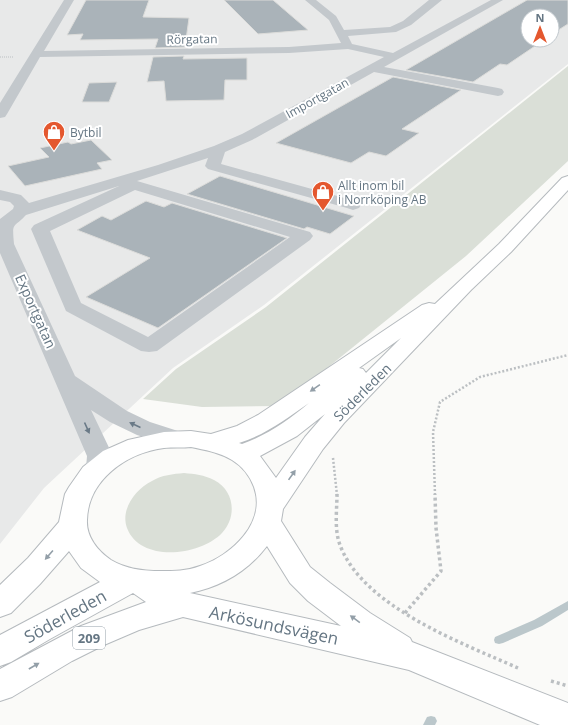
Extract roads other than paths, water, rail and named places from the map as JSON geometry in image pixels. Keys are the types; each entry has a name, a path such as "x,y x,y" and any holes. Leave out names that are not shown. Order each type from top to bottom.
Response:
{"main road":[{"name":"Söderleden","path":"0,652 39,629 136,582 164,584 210,575 230,565 247,552 259,538 269,514 314,443 336,417 464,286 505,248 568,182"},
{"name":"Söderleden","path":"212,442 246,432 267,421 464,286"},
{"name":"Söderleden","path":"242,454 268,444 312,414 417,318"},
{"path":"136,582 112,574 96,564 84,552 77,539 73,525 73,510 78,494 87,480 99,468 115,456 132,447 172,438 193,438 228,447 242,454 258,468 268,486 269,514"},
{"name":"Arkösundsvägen","path":"269,514 288,558 304,579 359,622 412,656"},
{"path":"0,604 33,573 73,525"},
{"name":"Arkösundsvägen","path":"136,582 164,597 183,604 412,656 568,720"},
{"name":"Söderleden","path":"0,686 56,653 124,622 183,604"}],"street":[{"path":"0,114 69,0"},
{"path":"310,0 333,18 348,46"},
{"path":"341,33 392,30 407,23 433,1 437,0"},
{"name":"Importgatan","path":"9,209 128,182 218,150 247,137 498,0"},
{"name":"Rörgatan","path":"36,54 289,50 348,46 393,56"},
{"path":"371,68 498,92"},
{"path":"218,150 213,166 353,205"},
{"path":"128,182 267,225 304,236 149,346 73,307 40,229 128,182"},
{"name":"Exportgatan","path":"9,209 3,241 100,456 99,468"},
{"name":"Exportgatan","path":"66,379 116,416 137,427 172,438"}],"waterway":[{"path":"499,640 538,623 568,605"},
{"path":"429,725 431,721"}],"place":[{"name":"Bytbil","path":"54,152"},
{"name":"Allt inom bil i Norrköping AB","path":"323,212"}]}
